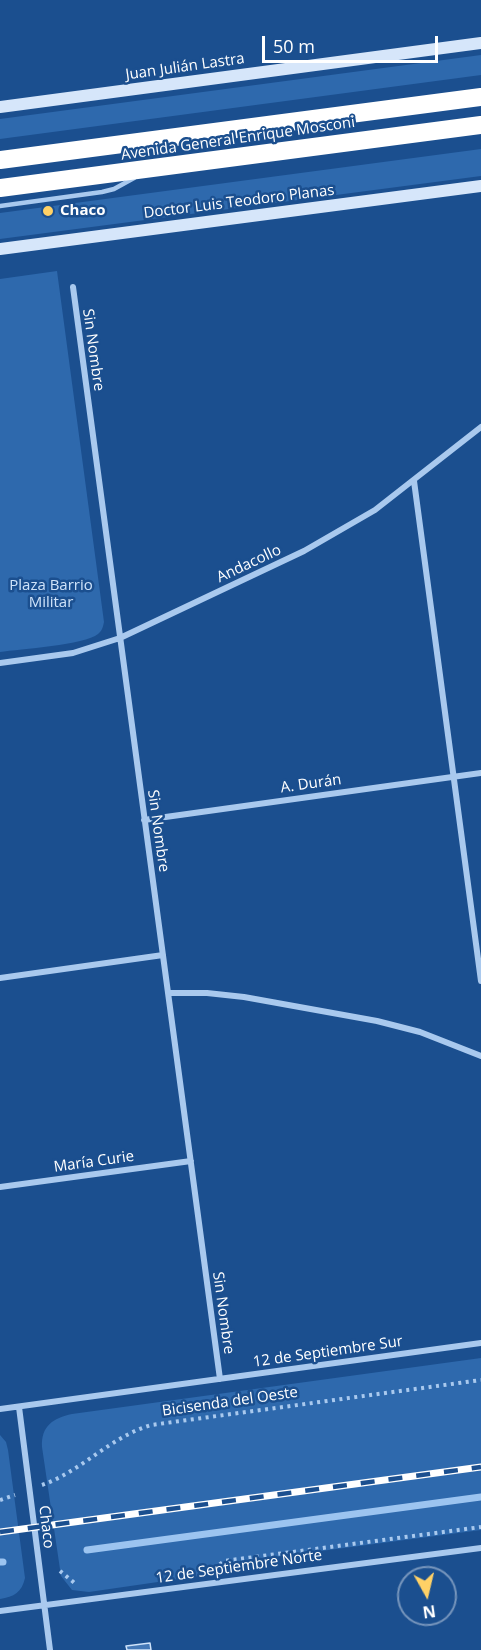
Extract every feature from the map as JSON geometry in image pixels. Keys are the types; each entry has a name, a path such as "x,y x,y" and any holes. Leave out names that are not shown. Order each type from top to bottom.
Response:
{"highway":[{"name":"Avenida General Enrique Mosconi","path":"0,160 481,97"},
{"name":"Avenida General Enrique Mosconi","path":"0,188 481,125"}],"street":[{"name":"Juan Julián Lastra","path":"0,107 481,43"},
{"name":"Doctor Luis Teodoro Planas","path":"0,249 481,186"},
{"name":"Sin Nombre","path":"73,287 220,1379"},
{"name":"Andacollo","path":"0,663 73,653 120,638 329,538 375,510 481,427"},
{"path":"414,481 481,981"},
{"name":"A. Durán","path":"144,820 481,773"},
{"path":"0,978 163,955"},
{"path":"168,993 188,992 234,996 378,1021 420,1032 481,1056"},
{"name":"María Curie","path":"0,1187 190,1161"},
{"name":"12 de Septiembre Sur","path":"0,1409 481,1343"},
{"name":"Chaco","path":"19,1407 50,1650"},
{"name":"12 de Septiembre Norte","path":"0,1611 481,1548"}],"lane":[{"path":"0,206 102,192 124,184 150,168"}],"path":[{"name":"Bicisenda del Oeste","path":"0,1500 55,1480 122,1436 152,1425 481,1380"},
{"path":"209,1572 224,1561 481,1527"},
{"path":"60,1571 84,1589"}],"green space":[{"path":"481,55 481,75 0,139 0,119"},
{"path":"481,149 481,176 0,239 0,213"},
{"name":"Plaza Barrio Militar","path":"57,271 104,622 98,634 91,638 52,646 0,652 0,279"},
{"path":"481,1358 481,1530 222,1564 213,1574 89,1592 72,1590 61,1576 42,1447 46,1428 59,1418 72,1414"},
{"path":"0,1435 6,1442 8,1450 25,1578 17,1593 0,1599"}],"building":[{"path":"150,1643 151,1650 127,1650 126,1646"}],"waterway":[{"path":"87,1550 481,1497"}],"railway":[{"path":"0,1532 481,1467"}],"place":[{"name":"Chaco","path":"48,211"}]}
